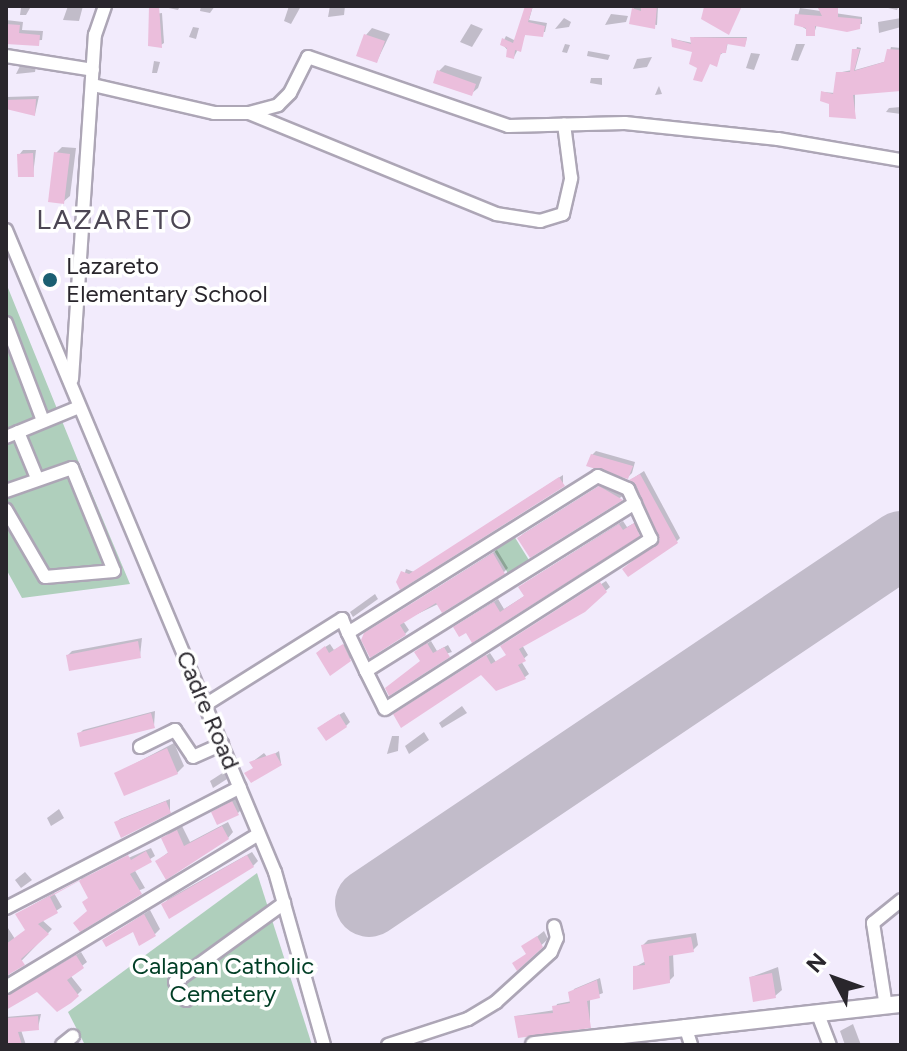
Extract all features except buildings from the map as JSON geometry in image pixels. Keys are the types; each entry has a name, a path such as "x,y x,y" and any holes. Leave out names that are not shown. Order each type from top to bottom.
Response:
{"main road":[{"path":"534,1045 634,1039 685,1026 819,1017 894,1006"}],"street":[{"path":"71,383 95,35 105,6"},
{"path":"93,85 214,113 249,113 278,105 290,93 313,44"},
{"path":"6,56 93,70"},
{"path":"308,57 508,126 625,123 778,139 901,160"},
{"path":"249,113 496,214 540,221 563,214 571,178 564,124"},
{"name":"Cadre Road","path":"6,230 240,787 284,903 324,1045"},
{"path":"6,323 43,421"},
{"path":"37,478 12,434 79,407"},
{"path":"6,491 67,468 75,471 114,571 45,577 6,510"},
{"path":"205,705 342,619 348,633 366,671 385,709 503,639 651,539 628,489 598,476 348,633"},
{"path":"366,671 635,503"},
{"path":"140,747 175,730 193,757 222,744"},
{"path":"6,908 240,787"},
{"path":"6,987 257,835"},
{"path":"186,1000 175,982 284,903"},
{"path":"894,1006 873,923 899,903"},
{"path":"388,1045 468,1019 496,1002 551,952 557,938 554,926"},
{"path":"819,1017 830,1045"},
{"path":"685,1026 691,1045"},
{"path":"62,1045 73,1036"}],"green space":[{"path":"6,283 130,584 22,598 6,569"},
{"path":"514,536 532,565 511,578 493,549"},
{"name":"Calapan Catholic Cemetery","path":"257,873 312,1045 85,1045 68,1012"}],"runway":[{"path":"369,903 901,545"}],"place":[{"name":"Lazareto Elementary School","path":"50,280"}],"district":[{"name":"LAZARETO","path":"115,219"}]}
